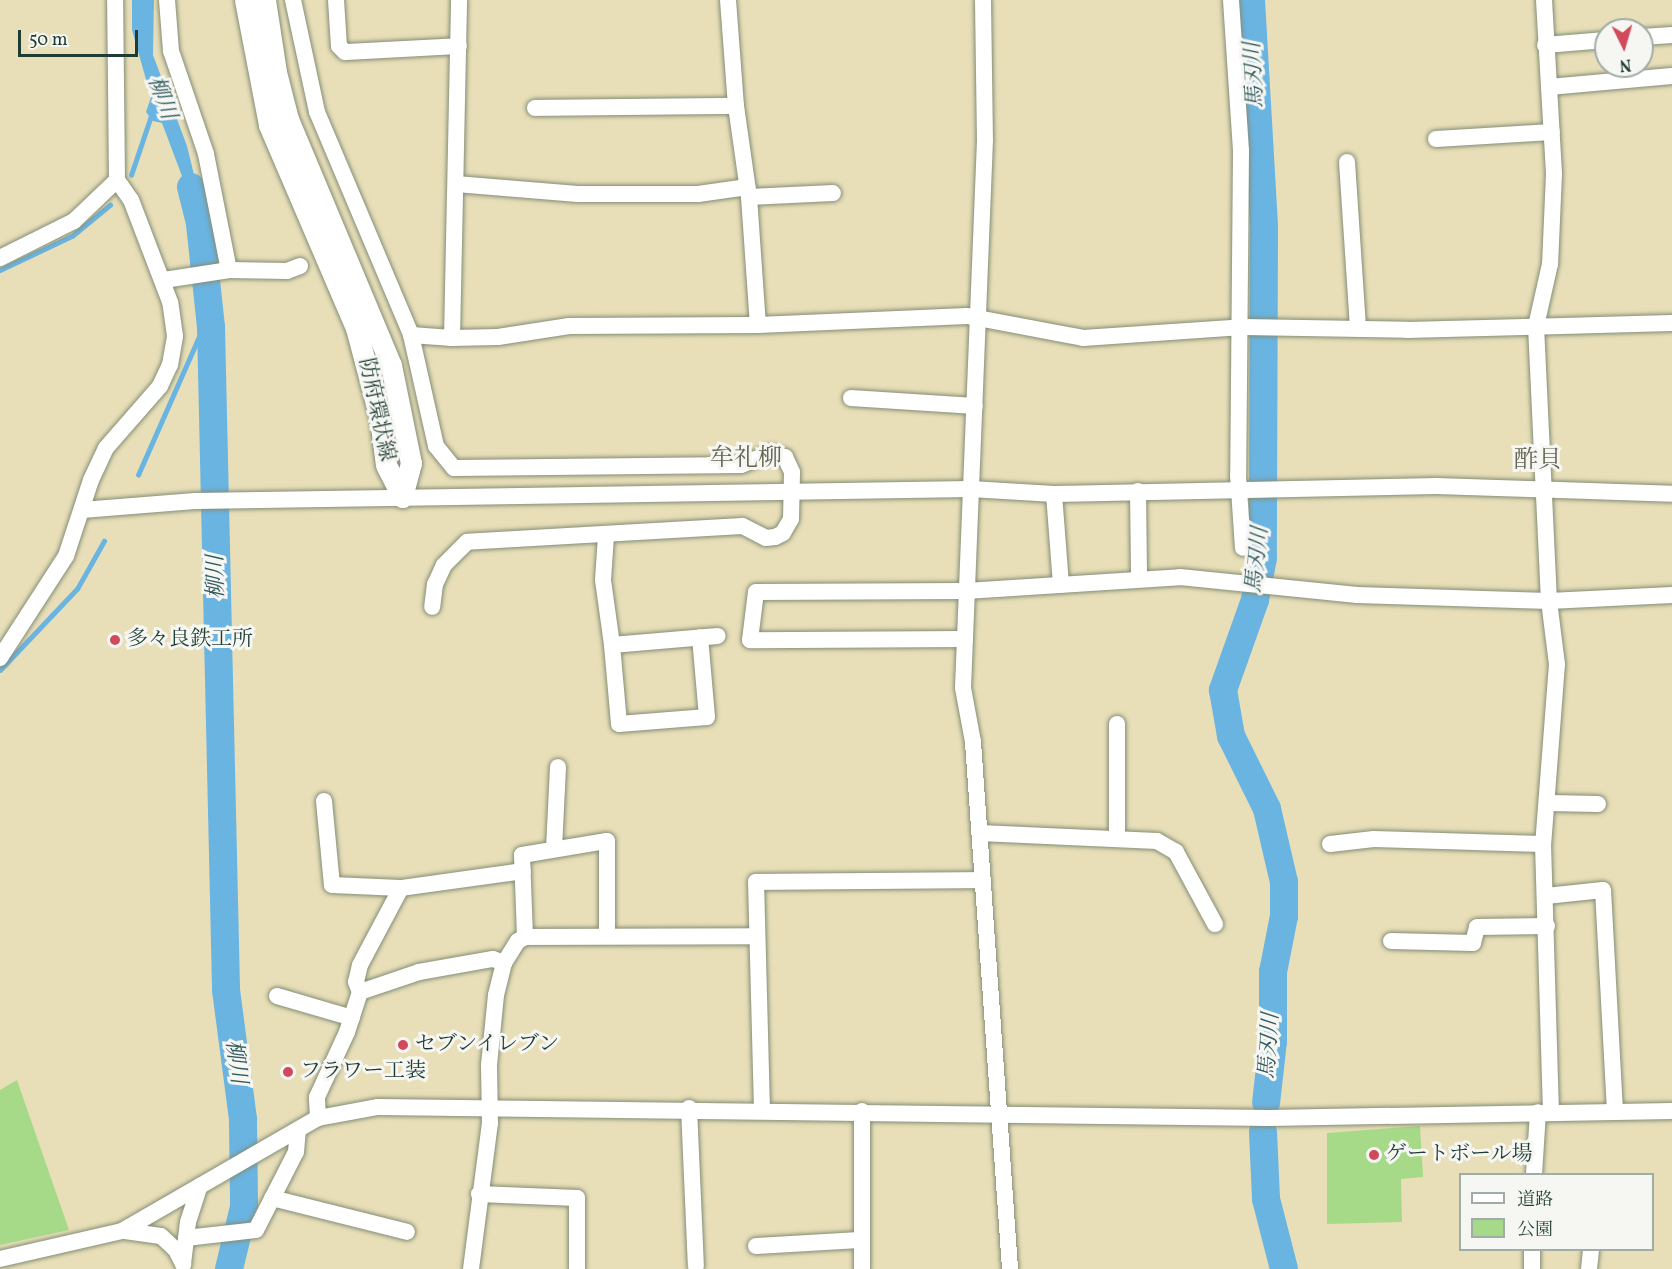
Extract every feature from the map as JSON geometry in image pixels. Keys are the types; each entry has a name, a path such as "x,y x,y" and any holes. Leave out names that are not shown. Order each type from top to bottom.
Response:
{"main road":[{"name":"防府環状線","path":"245,0 252,54 269,125 356,328 380,418 386,465 402,497"},
{"name":"防府環状線","path":"265,0 276,72 288,119 391,366 411,463 402,497"}],"street":[{"path":"0,658 66,556 98,463 116,434 160,386 173,350 174,319 164,280 131,200 117,180 113,65 115,0"},
{"path":"167,0 171,51 206,154 226,271"},
{"path":"293,0 317,112 411,335 436,446 454,468 741,465 764,454 778,453 790,463 791,519 775,537 766,538 742,526 606,536 467,542 444,565 435,584 432,606"},
{"path":"336,0 339,46 345,52 459,46"},
{"path":"452,338 459,0"},
{"path":"728,0 736,106 749,192 758,325"},
{"path":"983,0 985,140 963,688 973,742 1010,1269"},
{"path":"1231,0 1241,152 1243,548"},
{"path":"1534,1173 1545,1112 1547,926 1543,844 1549,803 1557,664 1549,601 1536,326 1550,264 1552,132 1544,0"},
{"path":"1654,37 1672,35"},
{"path":"1545,45 1594,41"},
{"path":"1549,87 1672,76"},
{"path":"535,108 736,106"},
{"path":"1436,139 1552,132"},
{"path":"1347,162 1358,328"},
{"path":"0,258 74,221 117,180"},
{"path":"456,184 578,194 833,193"},
{"path":"164,280 191,274 226,271 287,271 300,266"},
{"path":"411,335 452,338 498,337 569,326 758,325 967,316 1083,338 1281,326 1358,328 1672,323"},
{"path":"850,398 975,406"},
{"path":"82,510 195,501 971,489 1054,494 1297,488 1544,489 1672,494"},
{"path":"1138,491 1139,577"},
{"path":"1054,494 1061,585"},
{"path":"606,536 603,580 619,724 707,717 700,637"},
{"path":"965,639 750,639 756,592 966,591 1139,577 1247,582 1357,595 1549,601 1672,594"},
{"path":"612,645 718,636"},
{"path":"1117,724 1117,839"},
{"path":"554,849 558,767"},
{"path":"324,801 332,885 401,888 523,871"},
{"path":"1549,803 1598,804"},
{"path":"980,833 1157,841 1176,852 1215,924"},
{"path":"1330,844 1374,839 1543,844"},
{"path":"525,937 522,855 606,841 607,934"},
{"path":"762,1110 756,882 983,880"},
{"path":"318,1118 317,1097 352,1018 360,992 356,982 360,965 401,888"},
{"path":"1546,896 1603,890 1615,1112"},
{"path":"1391,941 1473,943 1477,927 1547,926"},
{"path":"471,1269 491,1108 489,1065 504,963 518,941 525,937 607,934 757,936"},
{"path":"360,992 419,972 493,959 504,963"},
{"path":"277,996 352,1018"},
{"path":"0,1259 122,1231 229,1167 318,1118 378,1107 689,1108 1269,1118 1672,1111"},
{"path":"689,1108 696,1266"},
{"path":"862,1111 860,1240 862,1269"},
{"path":"186,1238 247,1233 256,1230 296,1152 298,1130"},
{"path":"182,1266 186,1238 200,1186"},
{"path":"479,1194 577,1198 577,1269"},
{"path":"272,1198 407,1232"},
{"path":"122,1231 161,1236 176,1250 182,1266"},
{"path":"756,1246 860,1240"},
{"path":"1532,1251 1532,1269"},
{"path":"1589,1269 1591,1251"}],"green space":[{"path":"17,1080 69,1230 0,1245 0,1090"},
{"name":"ゲートボール場","path":"1420,1126 1423,1177 1401,1179 1402,1222 1327,1224 1327,1133"}],"water":[{"path":"132,0 154,0 153,55 187,146 200,199 200,224 162,123 153,121 146,112 151,97 132,30"}],"waterway":[{"name":"馬刃川","path":"1251,0 1264,227 1263,558 1255,600 1223,690 1231,736 1267,809 1284,882 1284,916 1273,972 1273,1041 1266,1103"},
{"path":"131,175 152,113"},
{"name":"柳川","path":"191,187 200,224 211,327 226,990 243,1120 244,1207 229,1269"},
{"path":"0,270 72,236 110,205"},
{"path":"138,475 198,339 211,327"},
{"path":"0,670 77,589 104,541"},
{"name":"馬刃川","path":"1263,1132 1266,1199 1284,1269"}],"place":[{"name":"多々良鉄工所","path":"115,640"},
{"name":"セブンイレブン","path":"403,1045"},
{"name":"フラワー工装","path":"288,1072"},
{"name":"ゲートボール場","path":"1374,1155"}],"district":[{"name":"牟礼柳","path":"746,460"},
{"name":"酢貝","path":"1538,462"}]}
